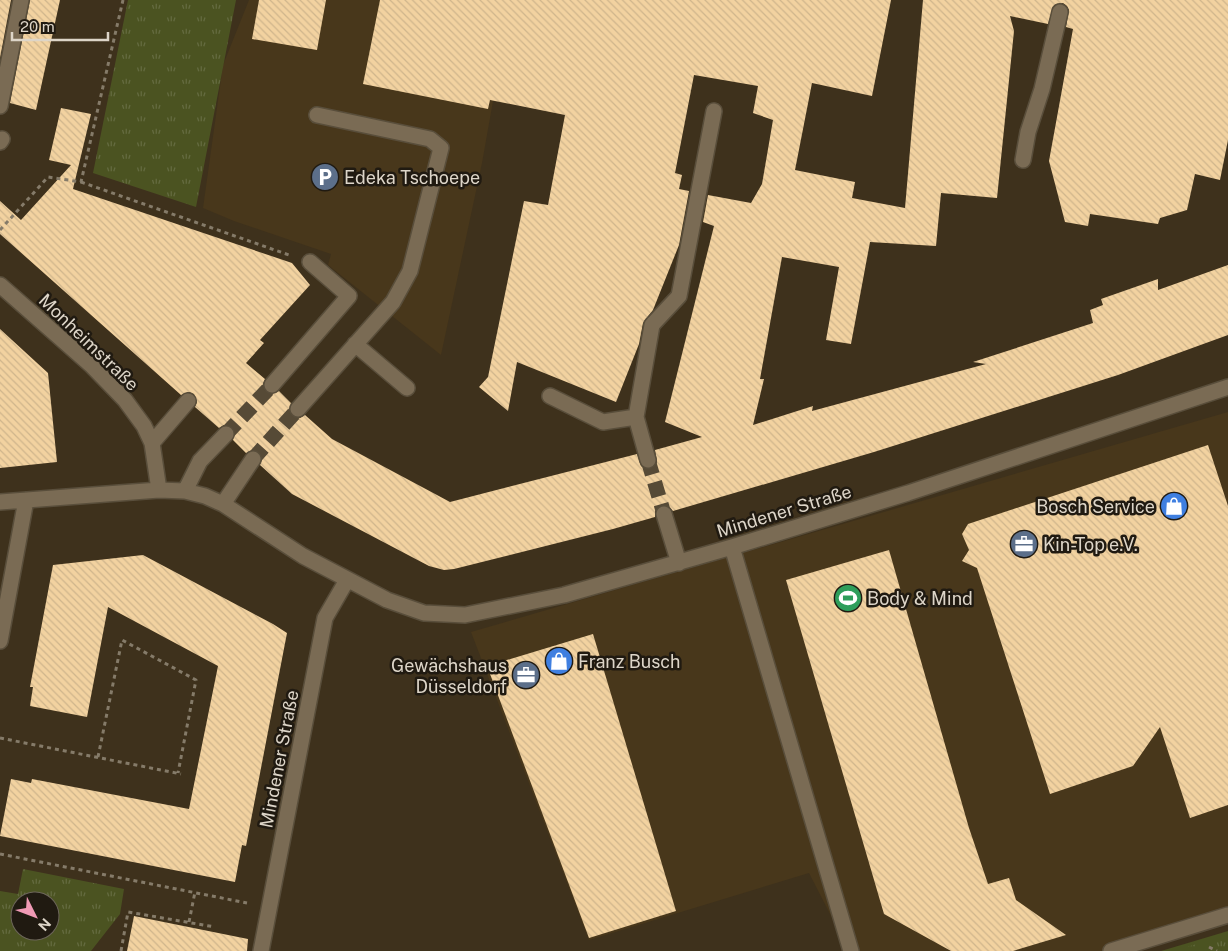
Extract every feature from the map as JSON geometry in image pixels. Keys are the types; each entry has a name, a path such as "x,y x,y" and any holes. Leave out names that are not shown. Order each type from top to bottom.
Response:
{"street":[{"path":"0,106 21,0"},
{"path":"1023,160 1028,132 1042,89 1060,12"},
{"path":"648,460 636,417 652,325 678,296 714,111"},
{"path":"298,409 393,302 410,271 441,148 430,139 317,115"},
{"path":"272,385 349,296 310,262"},
{"name":"Monheimstraße","path":"0,285 91,365 125,400 144,426 152,443 160,490"},
{"path":"355,344 407,388"},
{"name":"Mindener Straße","path":"0,502 160,490 185,491 205,496 223,504 303,556 387,600 424,613 465,615 564,595 732,547 908,493 1228,387"},
{"path":"550,396 602,422 636,417"},
{"path":"152,443 188,401"},
{"path":"185,491 200,461 226,434"},
{"path":"223,504 253,459"},
{"path":"0,641 26,500"},
{"path":"664,514 679,562"},
{"path":"732,547 851,951"},
{"name":"Mindener Straße","path":"262,951 325,618 347,580"},
{"path":"1111,951 1228,916"}],"path":[{"path":"82,182 123,0"},
{"path":"0,230 48,177 82,182 310,262"},
{"path":"0,738 179,774 196,680 122,640 98,757"},
{"path":"0,854 270,907"},
{"path":"189,922 195,892"},
{"path":"121,951 128,912 215,927"}],"shaded area":[{"name":"Edeka Tschoepe","path":"249,0 511,0 482,163 441,355 328,265 331,254 234,221 203,208 223,65"},
{"path":"1228,412 1228,915 1124,951 849,951 809,873 589,940 471,632"}],"green space":[{"path":"128,0 236,0 196,207 93,173"},
{"path":"23,869 124,889 120,914 91,951 0,951 0,891 10,893 10,941 60,941 60,891 19,891"},
{"path":"1228,931 1228,951 1161,951"},
{"path":"1228,935 1228,951 1173,951"}],"building":[{"path":"0,0 11,0 0,58"},
{"path":"30,0 60,0 36,110 10,103"},
{"path":"259,0 326,0 317,50 252,39"},
{"path":"380,0 891,0 872,96 812,83 795,170 855,182 852,198 905,208 923,0 1228,0 1228,140 1220,180 1195,174 1187,210 1160,218 1158,224 1090,214 1088,226 1065,222 1049,161 1073,29 1066,27 1069,10 1063,3 1054,5 1048,24 1010,16 1014,31 997,198 941,193 936,246 870,242 851,344 826,340 839,267 782,257 760,379 764,379 753,425 813,406 812,411 986,364 973,362 1093,323 1090,310 1103,305 1101,299 1158,279 1158,290 1228,265 1228,335 1118,375 874,452 673,511 667,505 661,505 655,511 655,517 454,569 444,570 429,566 292,494 260,465 262,459 259,452 253,450 246,453 233,440 235,432 232,427 224,425 219,428 195,407 197,402 194,394 189,392 181,395 0,234 0,201 21,220 71,165 49,160 61,108 91,114 73,189 292,263 310,285 260,340 264,343 246,363 265,379 263,384 266,392 271,394 279,391 291,403 289,411 292,416 300,418 305,415 332,439 450,502 637,454 641,466 645,469 650,469 657,462 655,450 702,437 665,422 714,226 703,222 708,195 751,203 762,184 773,120 753,113 758,86 694,75 675,173 682,175 679,189 689,191 679,245 653,310 643,323 639,344 616,402 517,362 508,411 479,387 488,377 524,201 548,205 565,115 490,100 488,109 363,84"},
{"path":"0,329 48,373 57,462 0,468"},
{"path":"1208,445 1228,506 1228,805 1190,818 1160,727 1133,766 1050,794 977,568 962,561 969,550 962,534 968,524"},
{"path":"889,550 969,828 988,884 1009,878 1016,900 1066,935 1013,951 951,951 884,914 786,580"},
{"path":"143,555 287,633 246,846 242,845 235,882 0,836 11,779 31,783 32,779 189,809 218,666 108,607 87,717 30,706 33,687 30,687 53,565"},
{"path":"593,634 676,911 589,938 487,666"},
{"path":"134,916 248,939 247,951 127,951"}],"tunnel":[{"path":"226,434 272,385"},
{"path":"253,459 298,409"},
{"path":"648,460 664,514"}],"place":[{"name":"Edeka Tschoepe","path":"325,177"},
{"name":"Bosch Service","path":"1174,506"},
{"name":"Kin-Top e.V.","path":"1024,544"},
{"name":"Body & Mind","path":"848,598"},
{"name":"Franz Busch","path":"559,661"},
{"name":"Gewächshaus Düsseldorf","path":"526,675"}]}
